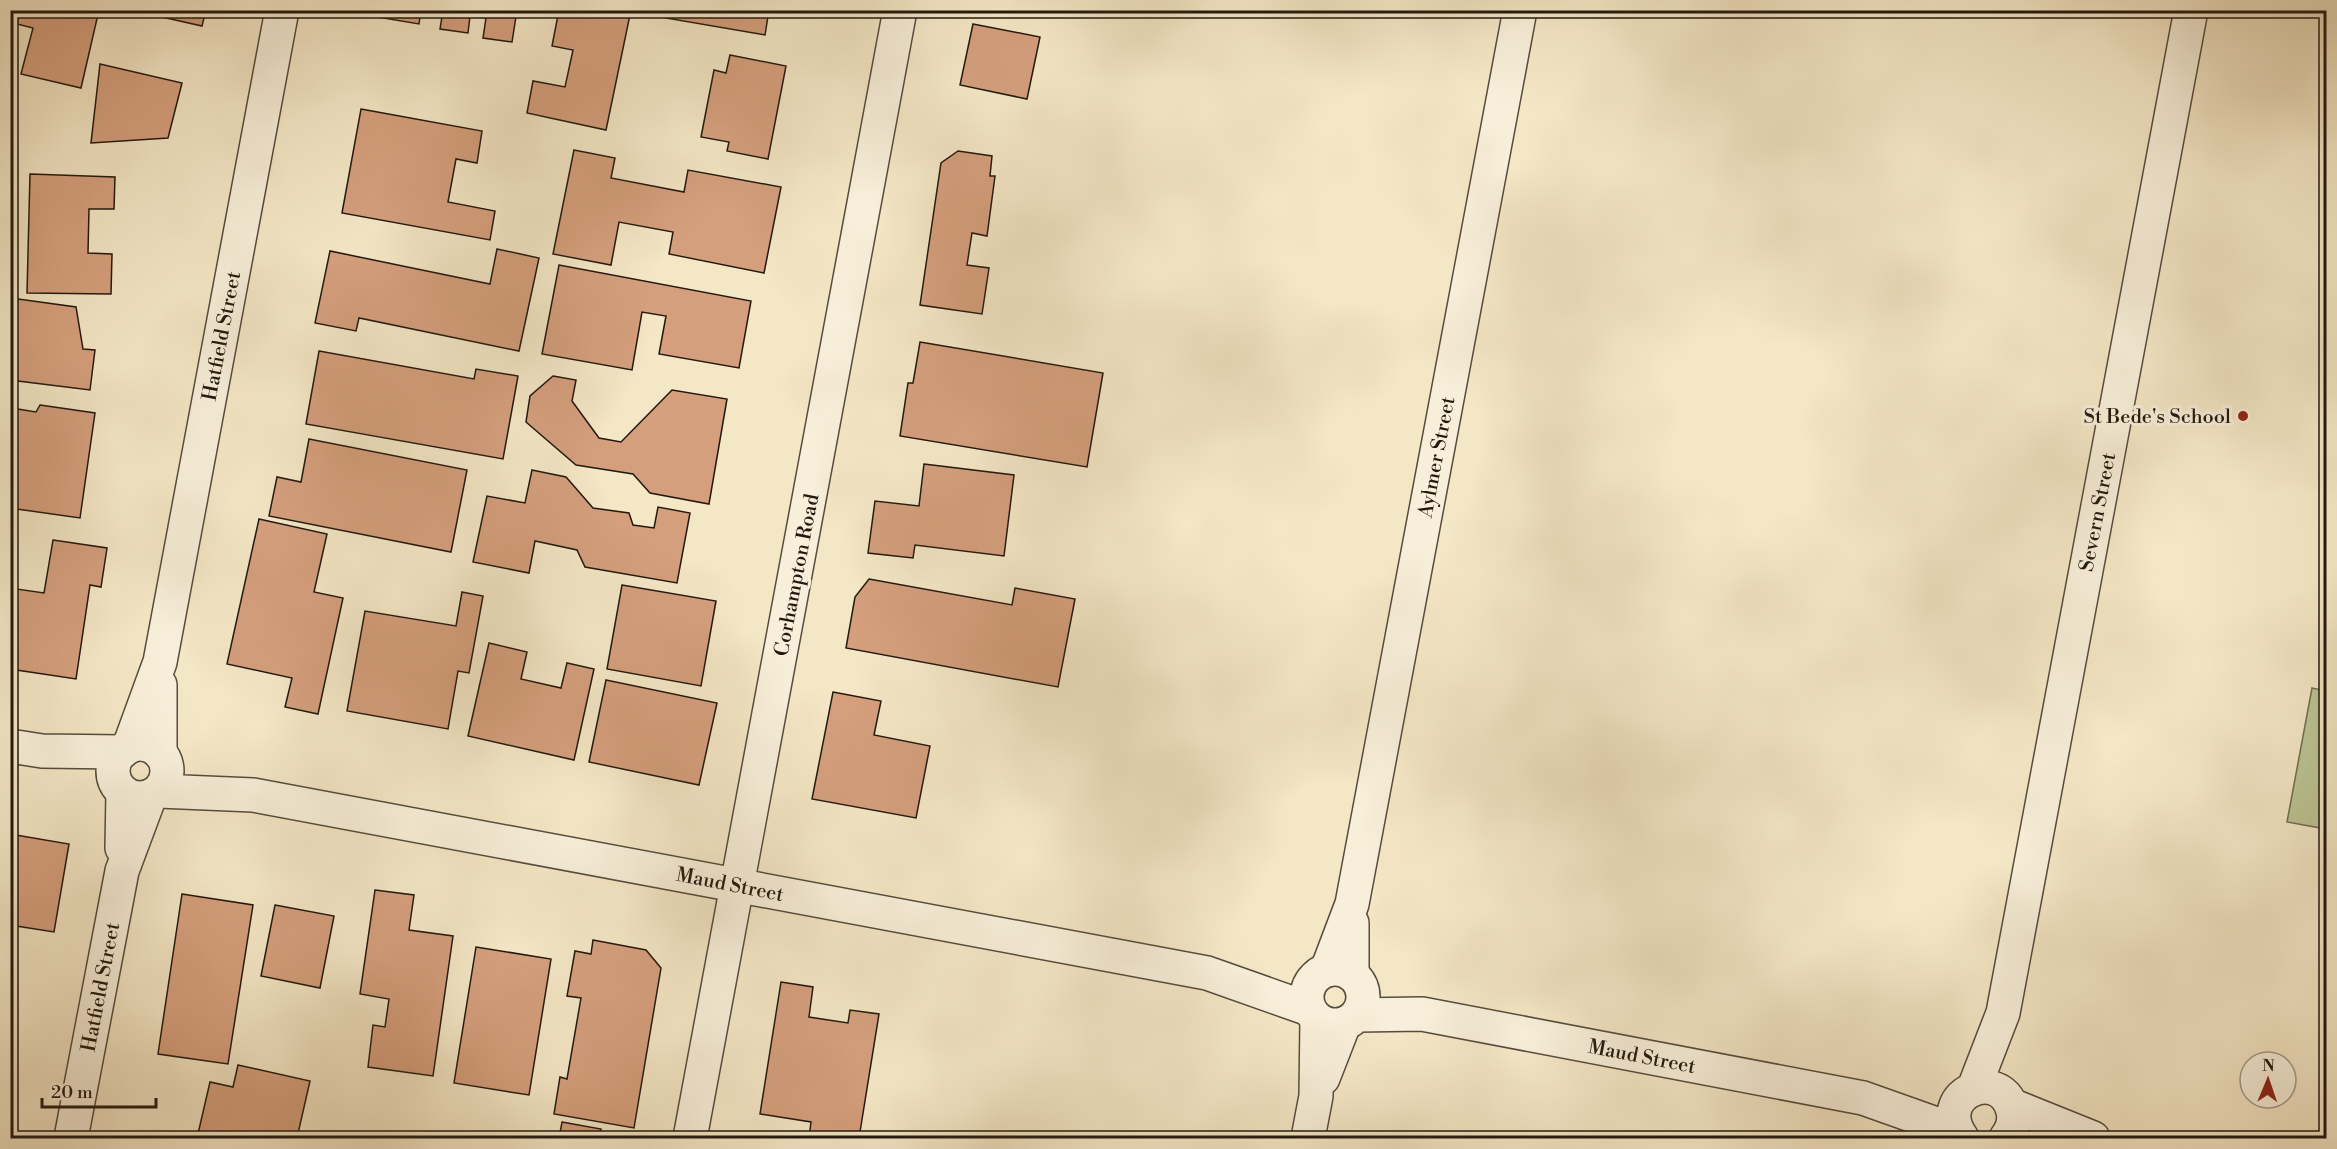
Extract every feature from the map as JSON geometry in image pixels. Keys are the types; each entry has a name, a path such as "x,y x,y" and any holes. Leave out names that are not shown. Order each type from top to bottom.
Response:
{"street":[{"name":"Hatfield Street","path":"71,1138 282,10"},
{"name":"Corhampton Road","path":"690,1138 900,10"},
{"name":"Aylmer Street","path":"1308,1138 1520,10"},
{"name":"Severn Street","path":"1960,1136 1953,1112 1956,1103 1968,1092 2003,1013 2192,10"},
{"name":"Maud Street","path":"10,746 253,795 1863,1098 1960,1136"},
{"name":"Severn Street","path":"2003,1013 2008,1100 2014,1124 2006,1138"},
{"name":"Maud Street","path":"1863,1098 1968,1092 1991,1087 2008,1100"},
{"path":"2008,1100 2093,1138"}],"green space":[{"path":"2312,688 2326,691 2326,829 2287,822"}],"building":[{"path":"20,10 99,10 81,88 21,74 33,28 17,24"},
{"path":"131,10 206,10 202,26"},
{"path":"354,10 421,10 419,24 353,13"},
{"path":"443,10 517,10 512,42 483,38 486,18 470,16 468,33 440,29"},
{"path":"559,10 631,10 606,130 527,113 533,81 565,87 573,50 552,46"},
{"path":"655,10 769,10 765,35 654,16"},
{"path":"973,24 1040,37 1027,99 960,85"},
{"path":"730,55 786,66 768,159 727,151 729,142 701,137 714,70 726,73"},
{"path":"100,64 182,83 168,138 91,143"},
{"path":"361,109 482,131 477,163 456,159 448,202 495,211 490,240 342,213"},
{"path":"574,150 615,158 611,178 684,192 688,170 781,187 764,273 669,254 673,232 619,222 611,265 553,254"},
{"path":"958,151 992,156 990,176 995,176 987,236 972,233 967,265 989,268 982,314 920,305 941,163"},
{"path":"30,174 115,177 114,209 89,209 88,253 112,254 111,294 27,293"},
{"path":"497,249 539,258 519,351 359,318 356,331 315,323 330,251 490,284"},
{"path":"559,265 751,301 739,368 659,354 666,316 642,312 632,370 542,354"},
{"path":"18,299 76,307 83,349 95,350 90,390 10,380 10,356"},
{"path":"920,342 1103,373 1087,467 900,436 908,383 913,383"},
{"path":"319,351 474,379 476,369 518,376 503,459 306,424"},
{"path":"553,376 576,380 572,401 599,438 621,442 672,390 727,399 709,504 650,493 633,474 576,465 526,422 530,396"},
{"path":"40,405 95,413 80,518 10,508 11,408 36,412"},
{"path":"309,439 467,470 451,552 269,516 277,477 301,482"},
{"path":"924,464 1014,475 1004,556 915,545 913,558 868,553 875,501 919,506"},
{"path":"532,470 566,477 593,508 629,513 633,525 654,528 658,507 690,513 677,583 585,567 577,550 535,541 529,573 473,562 487,496 525,503"},
{"path":"259,519 327,534 314,592 343,598 318,714 285,707 292,678 227,664"},
{"path":"53,540 107,548 101,587 90,585 76,679 10,669 10,588 44,593"},
{"path":"869,579 1012,605 1015,588 1075,599 1058,687 846,648 855,597"},
{"path":"622,585 716,601 701,686 607,669"},
{"path":"462,592 483,596 469,673 458,671 448,729 347,711 365,611 456,626"},
{"path":"489,643 527,652 521,679 561,688 567,663 594,669 574,760 468,736"},
{"path":"606,680 717,703 699,785 589,762"},
{"path":"833,692 881,701 874,735 930,746 916,818 812,799"},
{"path":"10,834 69,844 54,932 10,925"},
{"path":"375,890 414,895 409,930 453,936 433,1076 368,1067 373,1025 385,1027 389,999 360,994"},
{"path":"182,894 253,905 228,1064 158,1054"},
{"path":"275,905 334,916 320,988 261,976"},
{"path":"593,940 646,950 661,968 634,1128 554,1114 560,1077 567,1079 581,998 567,996 575,951 591,954"},
{"path":"476,947 551,959 529,1095 454,1083"},
{"path":"781,982 813,987 809,1017 848,1023 850,1010 879,1014 859,1138 809,1138 811,1122 760,1114"},
{"path":"238,1065 310,1081 297,1138 197,1138 210,1082 233,1087"},
{"path":"562,1122 601,1129 599,1138 559,1138"}],"place":[{"name":"St Bede's School","path":"2243,416"}]}
